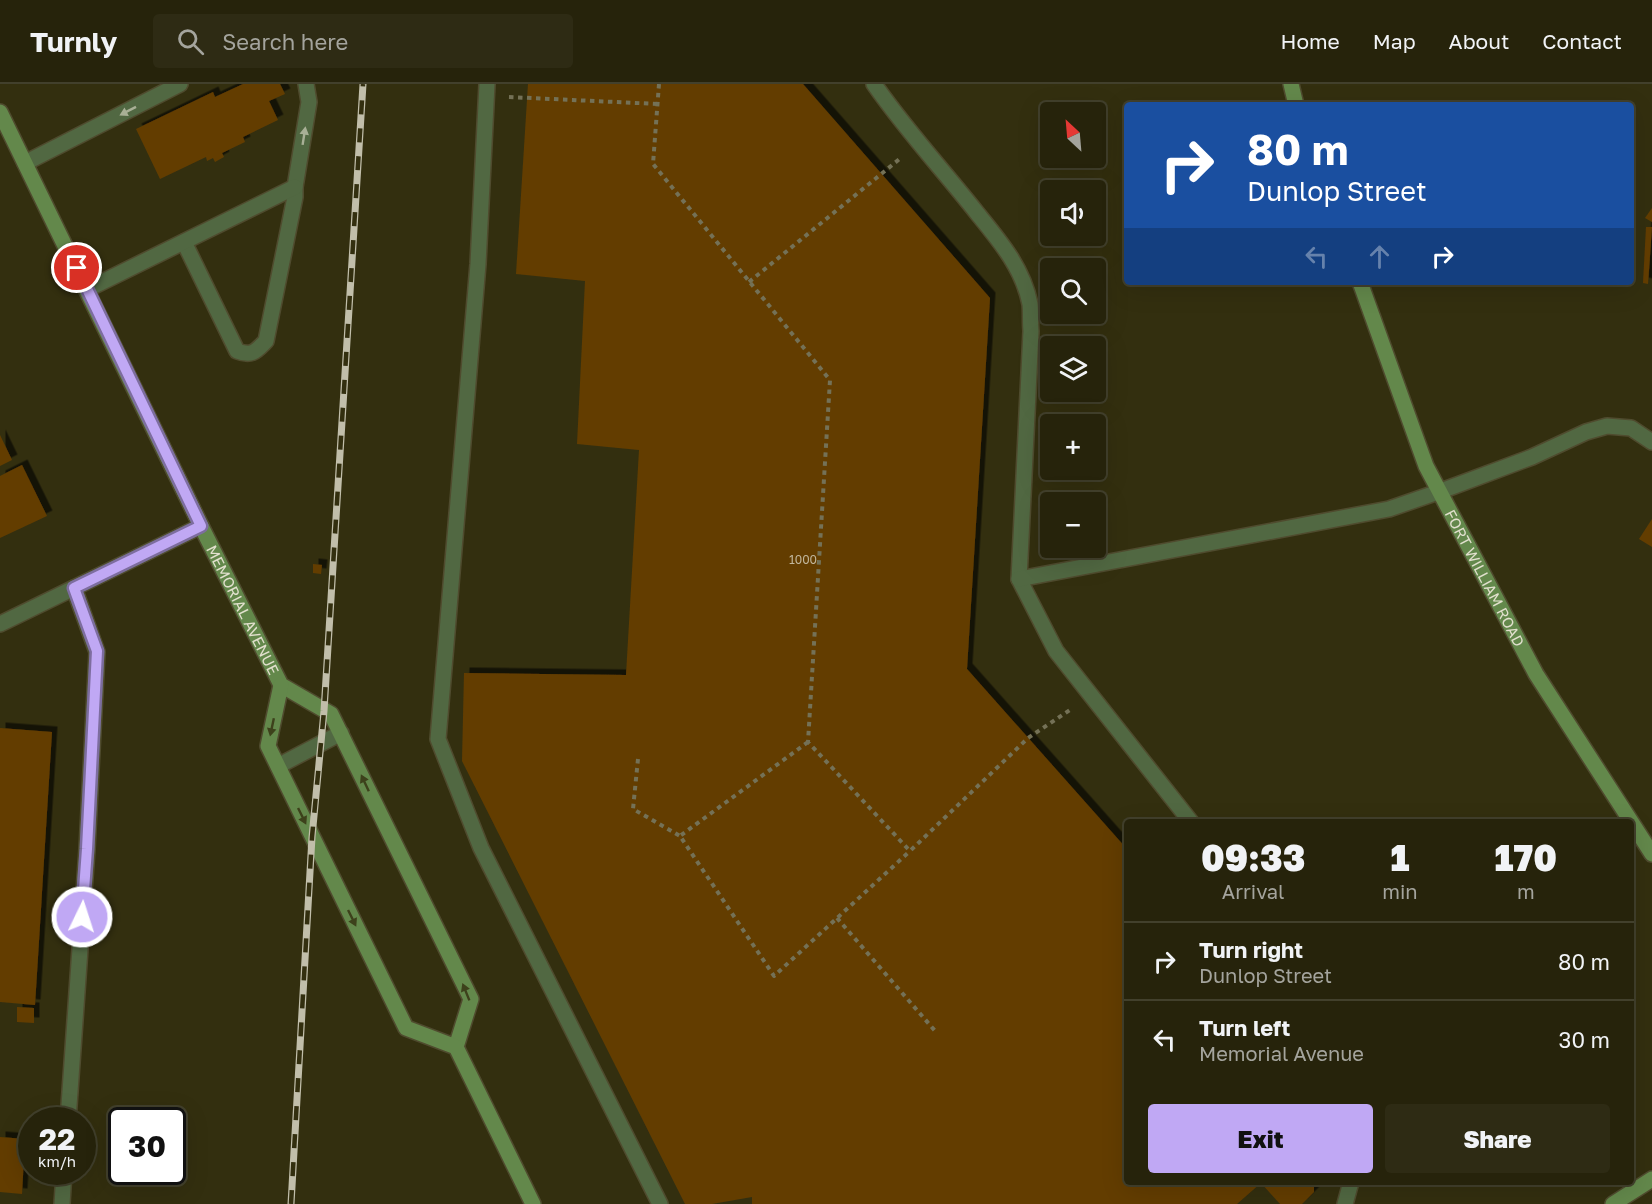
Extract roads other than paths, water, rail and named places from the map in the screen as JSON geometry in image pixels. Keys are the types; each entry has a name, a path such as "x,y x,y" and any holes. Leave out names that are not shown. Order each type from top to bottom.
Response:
{"main road":[{"path":"1291,84 1295,102"},
{"name":"MEMORIAL AVENUE","path":"0,112 88,289 201,526 281,685 331,714 471,999 456,1047 406,1028 268,747 281,685"},
{"name":"FORT WILLIAM ROAD","path":"1361,285 1426,466 1536,674 1629,819"},
{"name":"FORT WILLIAM ROAD","path":"1634,826 1652,854"},
{"path":"456,1047 533,1204"},
{"path":"1613,1204 1652,1179"}],"street":[{"path":"25,163 180,84"},
{"path":"184,242 237,351 245,354 255,352 266,341 295,197 309,102 306,84"},
{"path":"874,84 1009,253 1030,304 1031,331 1019,579 1056,651 1189,819"},
{"path":"487,90 478,264 438,739 481,848 660,1204"},
{"path":"88,289 295,187"},
{"path":"1019,579 1389,509 1532,456 1586,432 1607,426 1631,428 1652,442"},
{"path":"0,624 201,526"},
{"path":"69,1107 87,849 97,651 74,588"},
{"path":"278,766 341,733"},
{"path":"62,1204 63,1185"},
{"path":"1345,1204 1350,1185"}],"railway":[{"path":"291,1204 312,837 324,711 363,84"}]}
